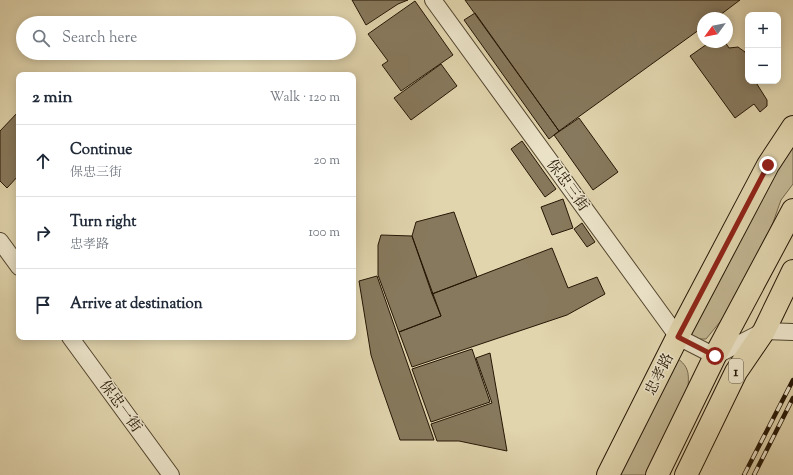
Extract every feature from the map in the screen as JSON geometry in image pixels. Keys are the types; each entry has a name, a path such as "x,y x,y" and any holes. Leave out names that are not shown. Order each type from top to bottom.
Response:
{"main road":[{"name":"忠孝路","path":"608,475 768,165 793,127"},
{"name":"1","path":"657,475 715,356 793,210"},
{"name":"1","path":"686,475 736,372 764,331 793,271"}],"street":[{"name":"保忠三街","path":"432,0 678,337 715,356"},
{"path":"0,241 16,263"},
{"path":"715,356 764,331 793,332"},
{"name":"保忠一街","path":"72,340 171,475"}],"shaded area":[{"path":"793,140 793,184 781,200 770,231 724,317 706,339 689,339 690,332"},
{"path":"677,358 686,367 688,388 646,475 617,475"}],"building":[{"path":"352,0 408,0 398,4 366,25"},
{"path":"465,0 740,0 724,12 697,12 697,31 559,131"},
{"path":"415,1 453,55 401,91 382,65 388,61 368,34"},
{"path":"475,13 559,131 549,139 464,20"},
{"path":"738,47 745,52 745,84 757,84 767,100 767,106 760,112 754,104 735,118 690,56 701,48"},
{"path":"441,64 457,86 411,120 394,98"},
{"path":"16,114 16,178 7,188 0,181 0,131"},
{"path":"579,118 618,172 593,190 554,135"},
{"path":"522,141 556,189 545,197 511,149"},
{"path":"563,199 573,228 552,235 541,207"},
{"path":"454,212 477,277 432,294 412,236 416,222"},
{"path":"582,223 595,242 587,247 574,229"},
{"path":"381,235 412,236 441,316 399,332 378,275 378,245"},
{"path":"552,248 568,288 597,277 605,294 567,315 412,367 399,332 441,316 432,294"},
{"path":"377,276 434,440 400,440 379,380 371,355 359,281"},
{"path":"472,349 490,402 431,422 412,369"},
{"path":"490,353 507,451 459,441 437,441 431,424 492,403 476,358"}],"railway":[{"path":"744,475 793,380"},
{"path":"754,475 793,398"}],"route":[{"path":"715,356 678,337 768,165"}]}
